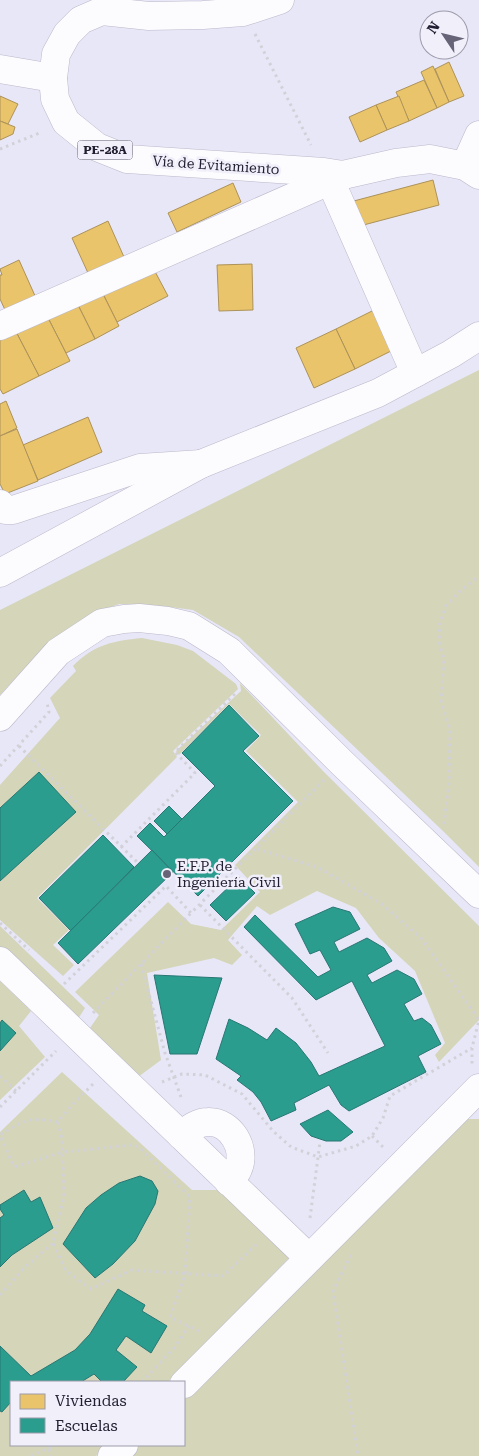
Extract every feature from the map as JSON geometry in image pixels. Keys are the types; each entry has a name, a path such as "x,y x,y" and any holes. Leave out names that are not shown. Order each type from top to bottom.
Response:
{"main road":[{"name":"Vía de Evitamiento","path":"280,0 243,12 149,16 102,11 81,20 67,34 56,54 52,78 55,99 66,122 97,148 127,159 332,176 396,163 430,159 472,170"},
{"path":"0,70 52,78"},
{"path":"472,170 479,135"},
{"path":"0,326 332,176 415,373"},
{"path":"0,573 201,464 378,393 479,336"},
{"path":"0,504 6,510 13,510 140,468 201,464"},
{"path":"0,717 58,652 102,623 124,618 168,621 189,626 229,651 341,762 479,894"},
{"path":"0,962 74,1033 187,1130 229,1182 309,1258"},
{"path":"185,1383 330,1238 475,1084"},
{"path":"187,1130 209,1122 225,1127 236,1138 241,1153 239,1169 229,1182"},
{"path":"112,1456 123,1446"}],"path":[{"path":"243,12 332,176"},
{"path":"0,149 66,122"},
{"path":"435,853 443,831 449,783 450,729 442,702 444,658 439,642 440,622 446,606 458,593 479,576"},
{"path":"121,847 195,773 175,752 240,690"},
{"path":"0,766 49,712 46,699"},
{"path":"19,746 137,862"},
{"path":"94,1013 341,762"},
{"path":"257,849 317,867 382,904 422,939 479,1020 472,1048 475,1084"},
{"path":"64,984 166,886 191,913"},
{"path":"200,905 292,998 328,1053"},
{"path":"142,964 187,1130"},
{"path":"0,1108 74,1033"},
{"path":"302,1151 318,1157 356,1146 372,1136 383,1118 390,1096 472,1048"},
{"path":"0,1076 16,1091"},
{"path":"58,1122 71,1106"},
{"path":"58,1122 35,1118 21,1123 0,1136 14,1167 63,1152 139,1147 190,1197 185,1275 170,1317 224,1344"},
{"path":"0,1295 23,1268 53,1243 64,1196 62,1139 58,1122"},
{"path":"310,1218 320,1142"},
{"path":"330,1238 352,1255 333,1292 358,1456"},
{"path":"53,1243 66,1271 91,1289 132,1270 185,1275 223,1276 262,1239"},
{"path":"143,1381 175,1346 189,1326"},
{"path":"31,1456 53,1446"},
{"path":"48,1449 51,1456"}],"green space":[{"path":"479,370 479,867 239,637 193,610 119,604 96,613 69,628 24,669 0,695 0,610"},
{"path":"142,638 177,645 193,651 236,684 238,689 173,751 177,757 37,898 69,930 53,945 74,965 63,976 0,920 0,785 60,718 50,698 76,671 73,666 97,648 113,642"},
{"path":"240,683 323,771 479,926 479,1020 439,1062 435,1055 445,1043 415,971 379,938 356,908 317,891 270,915 257,906 228,940 242,955 232,965 214,958 147,973 161,1060 134,1080 90,1028 99,1015 75,992 168,902 191,924 221,930 260,892 235,865 298,802 246,751 261,735 229,704 179,755 176,751 241,691"},
{"path":"0,926 85,1008 76,1022 0,949"},
{"path":"0,981 31,1011 19,1026 45,1057 0,1100"},
{"path":"62,1072 192,1190 218,1190 289,1258 169,1381 10,1381 10,1446 106,1446 96,1456 0,1456 0,1132"},
{"path":"462,1119 479,1119 479,1456 129,1456 139,1446 185,1446 185,1399"}],"building: Viviendas":[{"path":"449,62 464,96 449,102 435,69"},
{"path":"433,66 449,102 437,108 421,72"},
{"path":"424,80 437,108 409,121 396,92"},
{"path":"0,96 18,104 8,124 0,121"},
{"path":"399,96 409,121 387,130 376,105"},
{"path":"376,105 387,130 360,142 349,117"},
{"path":"0,121 15,127 13,134 0,140"},
{"path":"433,180 439,205 356,227 350,202"},
{"path":"233,183 241,202 177,232 168,213"},
{"path":"108,221 124,257 88,273 72,238"},
{"path":"19,260 36,298 6,312 0,299 0,275 2,275 0,269"},
{"path":"151,264 168,296 117,322 100,288"},
{"path":"252,264 253,310 219,311 217,265"},
{"path":"100,288 119,326 95,339 75,299"},
{"path":"75,299 95,339 66,353 45,312"},
{"path":"374,310 393,350 355,369 336,329"},
{"path":"45,312 70,361 39,376 13,326"},
{"path":"13,326 39,376 3,394 0,389 0,332"},
{"path":"336,329 355,369 314,388 296,348"},
{"path":"6,401 17,428 0,436 0,404"},
{"path":"88,417 102,452 38,480 23,445"},
{"path":"17,429 38,481 5,494 0,484 0,436"}],"building: Escuelas":[{"path":"229,705 259,736 243,751 293,801 198,896 137,836 150,823 164,837 215,786 182,753"},
{"path":"39,772 76,812 0,881 0,808"},
{"path":"169,806 182,819 167,834 154,821"},
{"path":"103,835 134,867 71,931 39,898"},
{"path":"152,850 173,872 78,964 58,943"},
{"path":"239,877 255,893 226,921 210,905"},
{"path":"333,907 350,912 360,929 334,942 339,952 367,938 384,948 392,961 367,975 372,983 397,970 414,979 422,994 404,1004 414,1021 422,1018 431,1025 441,1044 418,1056 426,1072 349,1111 341,1105 329,1085 294,1103 296,1110 271,1121 261,1102 253,1092 237,1080 241,1076 216,1059 229,1019 267,1040 276,1028 296,1043 319,1076 385,1046 352,981 316,1000 244,927 255,915 318,977 331,970 320,950 310,954 295,924"},
{"path":"154,975 222,978 197,1054 170,1054"},
{"path":"2,1020 16,1033 0,1051 0,1023"},
{"path":"328,1110 353,1132 341,1141 326,1141 311,1136 300,1124"},
{"path":"140,1176 152,1181 158,1191 155,1204 135,1241 113,1264 95,1278 63,1244 86,1208 119,1183"},
{"path":"24,1190 31,1202 40,1197 53,1228 12,1255 0,1267 0,1218 4,1215 0,1205"},
{"path":"118,1289 145,1305 142,1311 167,1326 151,1353 126,1336 116,1350 137,1367 124,1381 101,1381 94,1374 83,1381 10,1381 10,1403 2,1412 0,1411 0,1346 31,1376 75,1350 90,1334"}],"place":[{"name":"E.F.P. de Ingeniería Civil","path":"167,874"}]}
